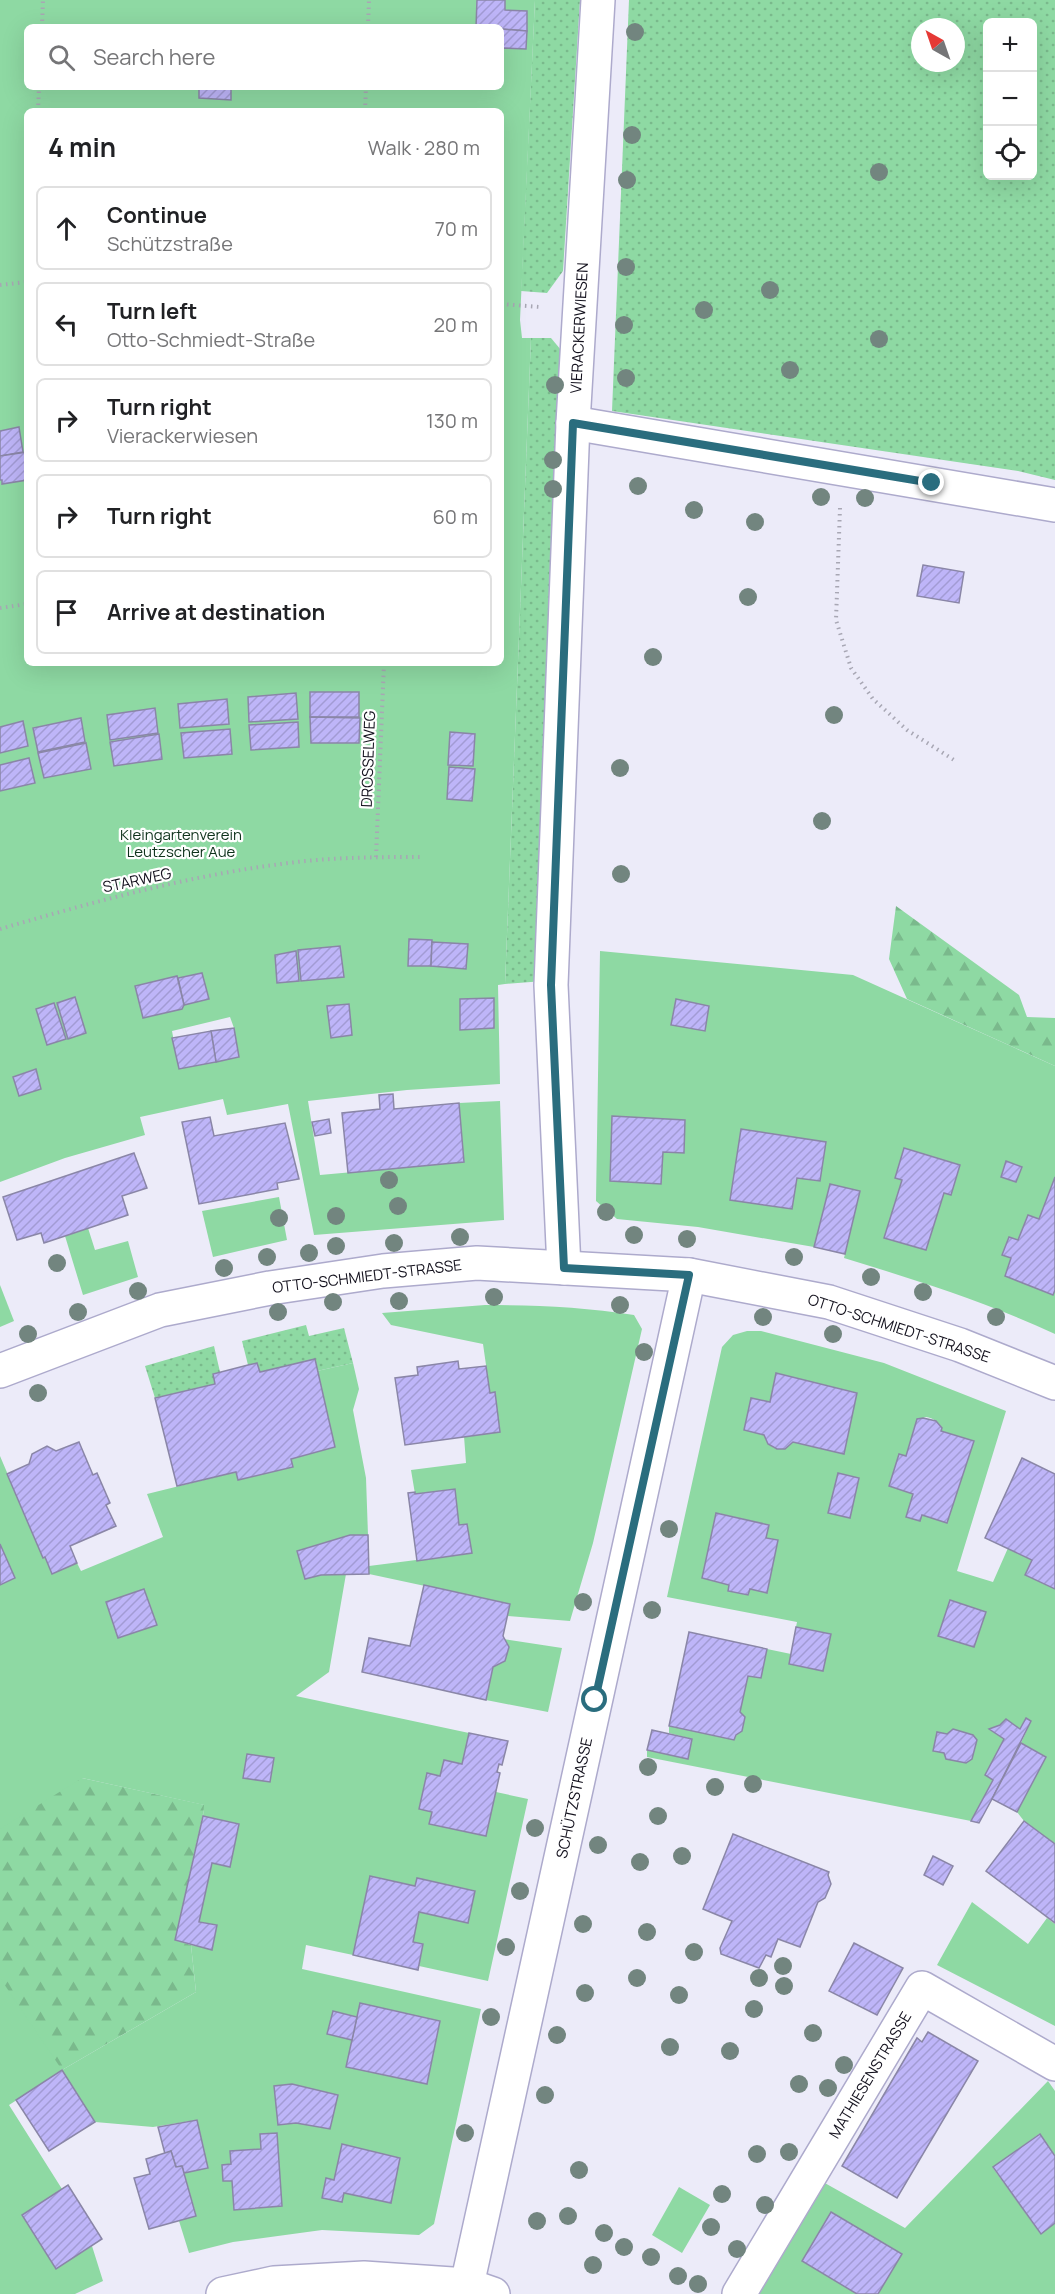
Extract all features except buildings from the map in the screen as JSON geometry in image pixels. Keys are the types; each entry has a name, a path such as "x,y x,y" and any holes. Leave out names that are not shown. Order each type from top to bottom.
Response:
{"street":[{"name":"VIERACKERWIESEN","path":"564,1268 551,985 573,423 598,0"},
{"path":"573,423 1055,505"},
{"name":"OTTO-SCHMIEDT-STRASSE","path":"0,1371 160,1310 270,1288 383,1271 477,1263 689,1275 829,1302 960,1345 1055,1383"},
{"name":"SCHÜTZSTRASSE","path":"480,2290 689,1275"},
{"name":"MATHIESENSTRASSE","path":"739,2294 922,1988 1055,2064"},
{"path":"224,2294 274,2283 364,2278 480,2290"}],"path":[{"path":"42,24 43,0"},
{"path":"368,24 369,0"},
{"path":"39,90 39,108"},
{"path":"365,108 366,90"},
{"path":"0,285 24,282"},
{"path":"840,501 836,620 851,668 873,699 907,730 954,760"},
{"path":"0,608 24,604"},
{"name":"DROSSELWEG","path":"376,857 384,666"},
{"name":"STARWEG","path":"0,929 104,899 229,873 306,861 424,856"}],"green space":[{"name":"Kleingartenverein Leutzscher Aue","path":"0,0 535,0 520,320 522,338 531,338 505,984 498,985 500,1084 407,1090 308,1101 320,1175 464,1162 459,1103 500,1101 504,1220 314,1235 288,1104 227,1115 223,1099 140,1117 145,1135 65,1158 0,1182","holes":["230,1017 238,1057 179,1069 172,1031","35,1069 41,1089 19,1095 13,1077"]},
{"path":"535,0 580,0 563,271 547,293 521,291"},
{"path":"629,0 1055,0 1055,480 1018,471 612,411"},
{"path":"531,338 551,338 561,350 544,981 505,984"},
{"path":"896,906 1019,995 1027,1017 1055,1018 1055,1066 907,999 889,959"},
{"path":"600,951 853,975 1055,1066 1055,1334 977,1302 844,1258 860,1191 814,1247 698,1227 617,1219 596,1201"},
{"path":"279,1197 287,1240 213,1257 202,1211"},
{"path":"88,1228 95,1250 128,1241 138,1277 83,1295 65,1236"},
{"path":"0,1285 14,1321 0,1327"},
{"path":"485,1305 560,1307 634,1315 642,1329 593,1543 570,1621 507,1616 509,1604 369,1574 369,1566 471,1553 467,1525 459,1525 455,1489 415,1494 411,1470 466,1463 464,1436 500,1431 495,1393 490,1393 483,1344 391,1325 382,1313"},
{"path":"306,1325 309,1336 344,1328 353,1363 317,1371 260,1372 257,1363 248,1365 242,1341"},
{"path":"747,1331 761,1331 884,1363 1006,1411 957,1571 993,1582 1008,1548 1032,1560 1025,1575 1055,1589 1055,1844 1024,1821 1017,1812 1046,1757 1021,1743 1031,1721 1026,1718 1020,1729 1006,1719 1000,1725 989,1729 1004,1739 985,1775 993,1780 971,1821 647,1757 647,1750 688,1759 692,1739 669,1733 669,1726 734,1740 745,1718 740,1712 748,1676 761,1678 767,1649 791,1654 789,1664 823,1671 830,1634 796,1627 797,1622 667,1597 722,1347 733,1335","holes":["776,1373 857,1393 844,1454 793,1442 785,1448 776,1449 769,1444 764,1435 744,1430 751,1398 770,1402","931,1418 939,1424 941,1431 974,1441 947,1523 922,1515 906,1517 913,1494 889,1486 906,1456 917,1420","838,1473 859,1478 850,1518 829,1512","717,1513 769,1525 766,1538 778,1540 767,1593 750,1589 748,1595 729,1591 729,1585 702,1578"]},
{"path":"214,1346 220,1372 213,1374 215,1384 155,1398 145,1366"},
{"path":"353,1363 359,1389 353,1410 366,1478 368,1535 353,1535 297,1551 305,1579 321,1575 346,1574 329,1672 296,1696 469,1733 462,1764 444,1760 440,1776 427,1774 419,1809 432,1812 430,1824 485,1836 496,1792 528,1799 488,1981 419,1966 423,1944 413,1942 419,1912 475,1891 417,1878 415,1886 370,1877 353,1955 306,1945 302,1969 481,2009 434,2224 419,2235 322,2230 233,2242 189,2253 179,2221 196,2215 184,2173 197,2120 153,2127 95,2122 62,2071 9,2105 62,2189 22,2215 56,2268 92,2246 103,2281 75,2294 0,2294 0,1978 62,2070 196,1992 191,1945 212,1949 217,1925 199,1922 212,1863 230,1866 239,1824 203,1816 204,1805 82,1778 0,1829 0,1456 52,1573 77,1563 81,1571 163,1537 147,1494 236,1472 238,1480 292,1467 291,1459 335,1447 317,1371","holes":["144,1589 156,1625 119,1638 107,1602","360,2003 440,2021 427,2084 346,2067 352,2040 327,2033 333,2011 357,2017","292,2084 338,2095 330,2128 296,2123 274,2086","277,2133 282,2206 235,2210 232,2181 223,2181 231,2164 230,2151 261,2149 260,2134","342,2145 400,2158 391,2203 344,2193 342,2202 334,2180"]},
{"path":"503,1639 562,1648 548,1712 486,1700 493,1667 505,1661 509,1647"},
{"path":"0,1778 82,1778 205,1805 175,1940 191,1945 196,1992 62,2070 0,2014"},
{"path":"972,1902 1028,1944 1047,1918 1055,1924 1055,2026 937,1965"},
{"path":"1048,2081 1055,2091 1055,2156 1039,2134 993,2168 1040,2233 1055,2223 1055,2294 878,2294 902,2254 832,2213 803,2261 857,2294 757,2294 823,2182 905,2228"},
{"path":"679,2187 710,2205 682,2253 652,2235"}],"route":[{"path":"595,1700 689,1275 564,1268 551,985 573,423 932,483"}]}
